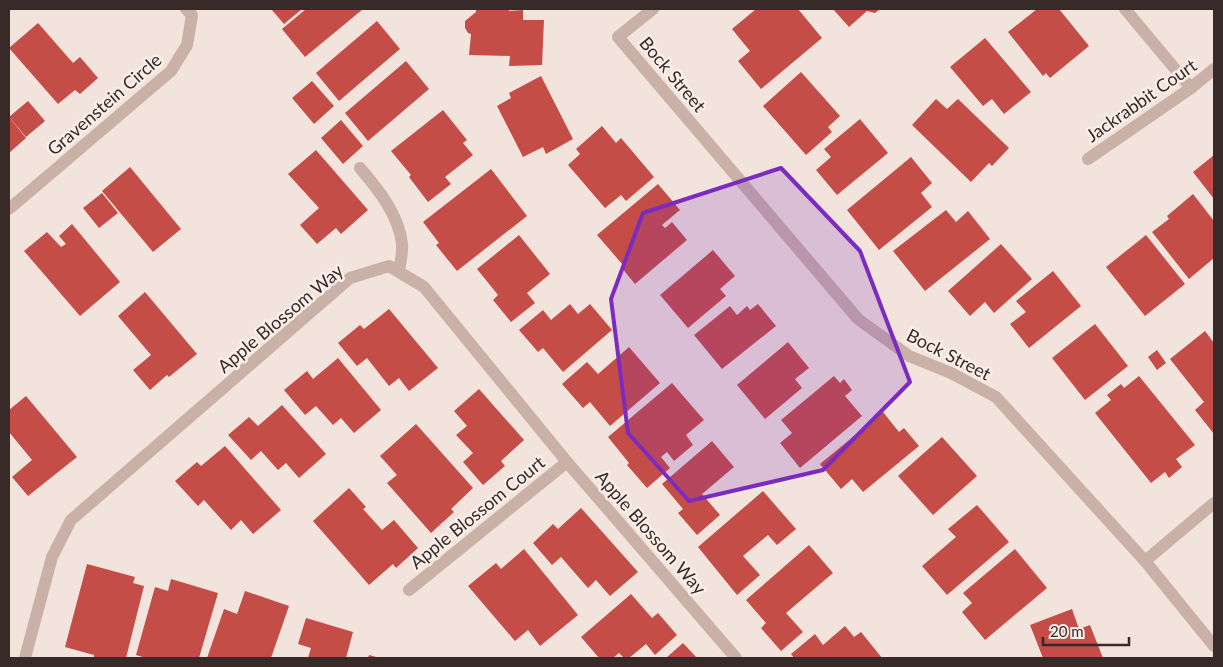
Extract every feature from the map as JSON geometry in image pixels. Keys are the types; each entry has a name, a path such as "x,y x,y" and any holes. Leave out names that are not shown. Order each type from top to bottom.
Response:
{"street":[{"name":"Gravenstein Circle","path":"9,209 172,71 187,45 192,16 186,9"},
{"name":"Bock Street","path":"652,9 618,37 858,319 909,356 952,373 996,397 1145,561 1214,646"},
{"path":"1125,9 1191,88"},
{"name":"Jackrabbit Court","path":"1088,160 1191,88 1214,69"},
{"path":"360,168 388,206 400,232 402,246 399,271"},
{"name":"Apple Blossom Way","path":"25,658 52,558 72,520 350,278 390,266 424,287 567,462 736,658"},
{"name":"Apple Blossom Court","path":"409,590 567,462"},
{"path":"1145,561 1214,503"}],"highlighted area":[{"path":"781,168 860,251 910,382 823,470 689,501 628,433 611,299 643,213"}],"building":[{"path":"271,9 302,9 284,24"},
{"path":"306,9 363,9 305,57 282,29"},
{"path":"476,9 523,10 523,20 544,20 542,65 509,66 510,56 469,55 471,34 465,28 465,21 476,12"},
{"path":"756,9 798,9 822,38 761,89 738,61 750,51 732,29"},
{"path":"833,9 880,9 875,13 867,11 849,27"},
{"path":"1037,9 1059,9 1089,46 1050,78 1046,73 1043,76 1008,32"},
{"path":"377,21 400,49 339,101 316,73"},
{"path":"38,23 73,63 80,57 98,78 80,94 75,90 58,104 9,48"},
{"path":"985,38 1031,92 1004,114 992,99 983,106 950,67"},
{"path":"406,61 429,89 368,141 345,113"},
{"path":"801,72 840,116 828,127 832,132 806,155 763,106"},
{"path":"541,76 573,139 546,154 543,147 523,157 497,106 511,98 509,93"},
{"path":"312,81 334,106 314,124 292,98"},
{"path":"936,99 947,109 958,99 1009,148 992,166 989,163 971,182 912,125"},
{"path":"28,101 45,121 26,137 9,117"},
{"path":"443,110 467,140 463,143 473,155 445,177 451,184 428,202 409,177 411,175 391,151"},
{"path":"9,117 26,138 9,153"},
{"path":"860,119 888,153 837,195 816,170 831,157 824,149"},
{"path":"341,120 363,146 343,164 321,138"},
{"path":"602,126 616,143 621,138 654,177 626,201 621,195 605,208 568,165 580,154 576,149"},
{"path":"316,150 368,210 341,234 336,228 317,244 300,225 319,208 288,174"},
{"path":"1214,155 1214,199 1193,172"},
{"path":"911,157 932,183 921,193 932,207 879,250 847,210"},
{"path":"130,167 181,229 153,252 102,191"},
{"path":"491,169 527,216 457,271 436,245 439,243 423,222"},
{"path":"658,184 680,210 662,225 665,228 672,222 687,240 635,284 621,267 623,265 597,235"},
{"path":"102,193 118,213 99,228 83,208"},
{"path":"1193,194 1214,221 1214,258 1189,279 1152,232 1169,219 1167,216"},
{"path":"946,210 956,222 968,211 990,239 925,291 893,251"},
{"path":"72,224 120,282 80,316 24,251 47,232 61,247 66,244 59,236"},
{"path":"519,235 550,274 527,293 535,303 511,322 493,300 498,295 477,269"},
{"path":"1146,235 1185,284 1145,316 1106,267"},
{"path":"1001,244 1032,279 994,313 985,302 970,316 948,291"},
{"path":"713,250 735,276 720,289 726,296 688,328 660,295"},
{"path":"1053,271 1081,306 1029,348 1010,324 1026,312 1016,301"},
{"path":"145,292 197,354 169,377 167,375 150,390 133,370 151,355 118,316"},
{"path":"570,304 578,314 590,304 612,330 563,372 543,348 538,352 519,330 543,310 551,320"},
{"path":"758,304 776,326 722,369 694,335 730,306 737,315 747,306 750,310"},
{"path":"389,309 438,368 409,391 399,378 389,386 367,358 357,366 338,343 360,325 364,329"},
{"path":"1095,324 1128,366 1085,400 1052,358"},
{"path":"1205,331 1214,343 1214,434 1195,410 1204,402 1170,359"},
{"path":"788,342 809,368 795,379 802,388 765,419 737,385"},
{"path":"629,347 660,383 610,426 590,402 583,408 562,384 587,362 598,374"},
{"path":"1157,350 1166,363 1157,370 1148,357"},
{"path":"338,358 381,410 354,433 341,418 333,425 316,406 305,415 284,390 307,371 313,379"},
{"path":"834,376 840,383 844,379 852,390 845,396 862,416 800,468 780,443 792,433 781,420"},
{"path":"1139,376 1195,445 1176,459 1182,467 1169,478 1165,472 1151,483 1095,413 1111,400 1107,395 1121,384 1124,388"},
{"path":"672,383 704,420 686,435 693,445 674,461 667,452 661,457 670,468 647,488 627,465 629,463 608,437"},
{"path":"479,389 524,440 501,461 505,466 483,485 463,462 473,453 456,435 467,426 454,411"},
{"path":"26,396 77,457 28,496 12,477 32,460 9,432 9,410"},
{"path":"282,405 326,454 299,478 286,463 278,470 261,451 251,460 228,435 249,417 258,426"},
{"path":"883,412 899,432 904,428 919,446 863,492 852,479 841,489 820,464"},
{"path":"416,424 473,488 451,509 454,512 431,533 387,483 397,475 380,456"},
{"path":"942,437 977,476 933,515 898,476"},
{"path":"712,441 734,467 702,494 720,515 697,535 678,513 683,509 662,484"},
{"path":"225,446 281,510 253,534 241,520 231,530 204,500 198,506 175,481 197,462 201,466"},
{"path":"349,488 366,507 363,509 382,530 394,520 418,548 396,568 393,564 369,585 313,521"},
{"path":"763,491 796,529 777,545 768,535 743,556 760,575 737,595 698,547"},
{"path":"977,505 1009,542 947,595 922,566 956,537 948,529"},
{"path":"581,508 638,572 610,596 596,580 588,588 561,557 552,565 533,543 553,524 558,529"},
{"path":"809,545 833,573 786,613 803,632 781,651 761,628 766,623 746,600"},
{"path":"524,549 578,615 540,646 528,630 515,641 468,586 496,563 501,569"},
{"path":"1015,549 1047,588 985,640 962,612 972,603 963,593"},
{"path":"87,564 135,577 133,583 144,586 126,658 94,658 94,655 65,647"},
{"path":"171,579 218,593 199,658 146,658 136,655 155,587 168,591"},
{"path":"245,591 289,606 271,658 207,658 224,609 237,614"},
{"path":"631,594 652,618 658,613 677,635 655,655 646,644 629,658 624,658 619,653 613,658 599,658 581,637"},
{"path":"1072,609 1079,629 1090,625 1103,658 1043,658 1030,625"},
{"path":"306,618 353,632 346,658 308,658 311,648 298,644"},
{"path":"845,626 854,637 861,632 882,658 794,658 791,654 815,634 823,645"},
{"path":"683,643 697,658 666,658"},
{"path":"369,655 380,658 368,658"}]}
